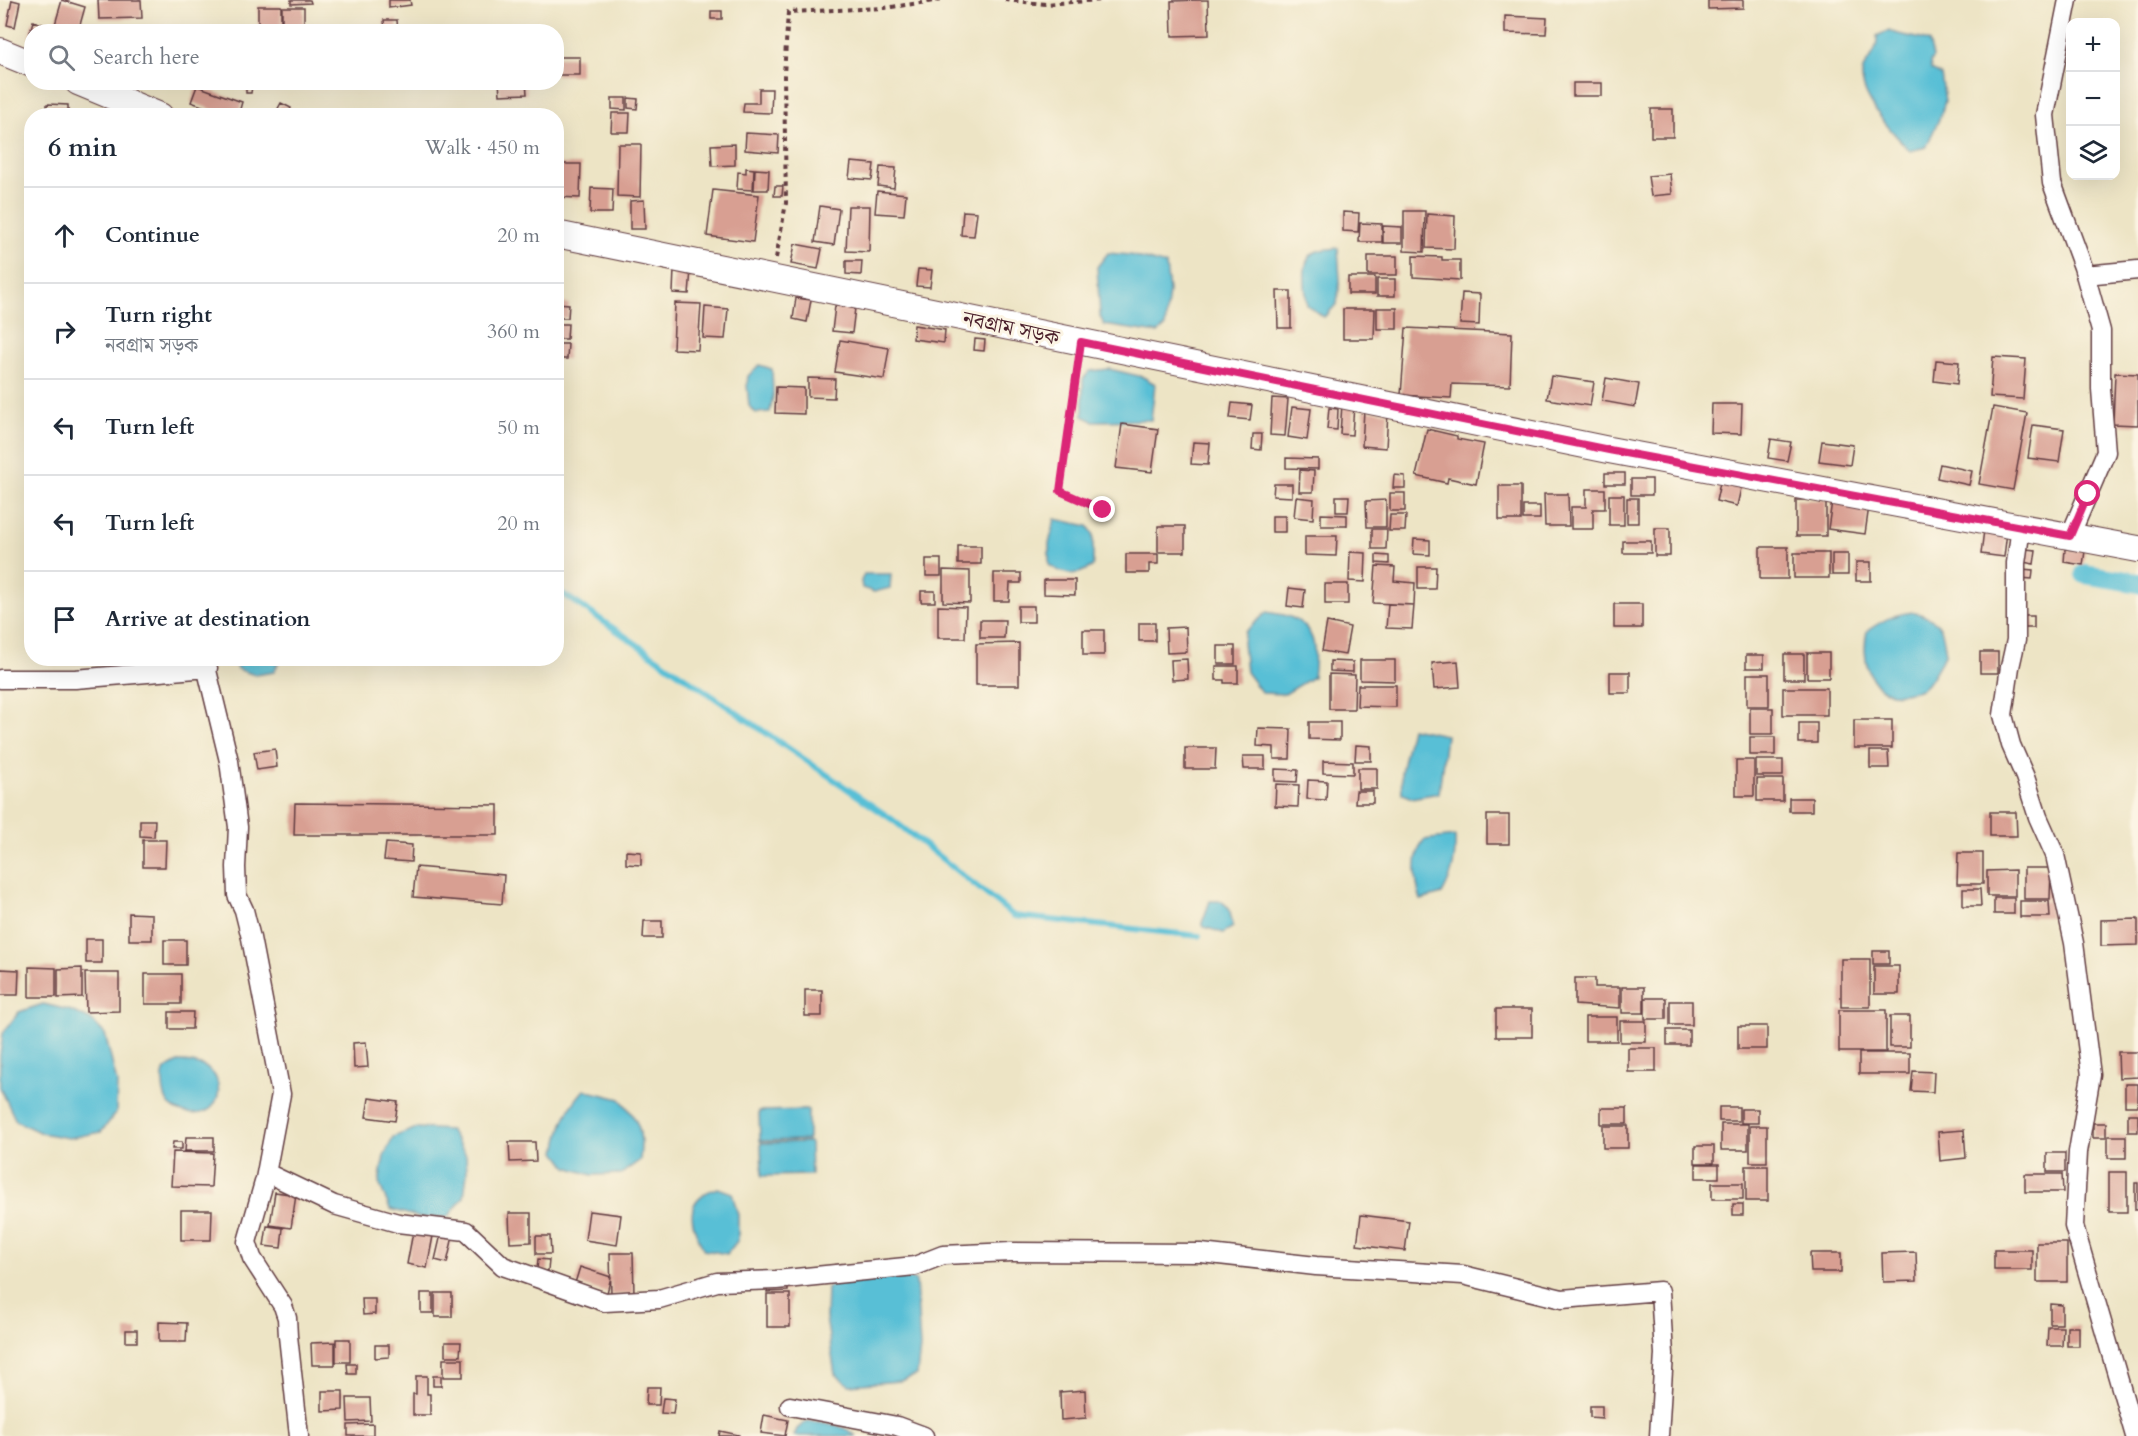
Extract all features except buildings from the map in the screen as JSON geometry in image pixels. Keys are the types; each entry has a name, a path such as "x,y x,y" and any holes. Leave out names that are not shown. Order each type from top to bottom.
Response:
{"main road":[{"path":"0,51 24,61"},
{"path":"97,90 141,108"},
{"name":"নবগ্রাম সড়ক","path":"564,236 1609,450 2138,549"}],"street":[{"path":"2068,0 2045,115 2052,183 2085,275 2102,331 2102,389 2106,452 2070,536"},
{"path":"2085,275 2138,270"},
{"path":"2021,527 2016,563 2016,640 2003,715 2011,745 2055,855 2074,943 2091,1075 2078,1152 2074,1226 2134,1436"},
{"path":"0,679 75,679 181,666"},
{"path":"207,666 229,761 238,827 237,895 244,910 251,938 281,1094 267,1173 247,1242 252,1258 283,1306 287,1318 299,1436"},
{"path":"267,1173 344,1208 398,1223 466,1231 503,1266 605,1302 659,1299 717,1282 776,1280 904,1268 943,1255 1011,1252 1201,1253 1316,1266 1463,1275 1562,1299 1660,1291 1664,1354 1659,1436"},
{"path":"790,1406 897,1426 924,1436"}],"path":[{"path":"772,279 786,203 784,75 788,12 884,8 942,0"},
{"path":"1005,0 1044,4 1101,0"},
{"path":"1081,342 1060,491 1103,510"}],"water":[{"path":"1889,30 1929,42 1933,57 1930,62 1931,70 1941,75 1945,101 1941,115 1926,147 1910,151 1880,116 1863,85 1862,71 1876,48 1877,36"},
{"path":"1338,248 1340,281 1337,304 1324,317 1307,305 1305,267 1312,254 1320,250"},
{"path":"1108,253 1130,255 1166,265 1169,291 1165,327 1158,333 1104,325 1100,316 1097,267"},
{"path":"759,365 772,369 773,396 770,412 756,413 749,406 748,376"},
{"path":"1109,369 1143,377 1155,384 1151,420 1093,421 1083,416 1083,379 1090,371"},
{"path":"1055,519 1088,526 1093,534 1093,566 1071,574 1049,565 1049,544"},
{"path":"864,574 891,574 890,588 874,592 862,588 861,581"},
{"path":"1267,612 1288,616 1299,622 1306,628 1313,642 1315,659 1313,677 1285,694 1262,693 1246,672 1243,642 1245,632"},
{"path":"1915,612 1936,622 1943,636 1946,653 1924,687 1909,692 1891,693 1882,689 1870,674 1865,652 1867,631 1889,618"},
{"path":"236,666 277,666 274,672 255,675 237,669"},
{"path":"1411,728 1446,735 1439,793 1411,798 1402,793 1401,772"},
{"path":"1455,836 1453,866 1446,887 1442,894 1421,900 1416,869 1420,846 1424,840"},
{"path":"1210,901 1221,901 1229,908 1233,927 1223,933 1204,927 1202,923"},
{"path":"43,1004 69,1010 91,1020 105,1034 117,1083 116,1113 101,1132 69,1138 41,1133 16,1121 0,1087 3,1033 19,1012"},
{"path":"178,1062 203,1066 213,1073 218,1087 218,1096 211,1108 194,1114 175,1109 170,1105 163,1089 164,1073"},
{"path":"584,1090 620,1099 639,1127 640,1160 621,1174 592,1175 567,1167 556,1152 565,1118"},
{"path":"808,1110 808,1140 760,1141 759,1111"},
{"path":"417,1128 450,1130 466,1155 467,1173 464,1197 448,1217 421,1218 390,1209 379,1183 384,1156 393,1137"},
{"path":"810,1142 811,1175 762,1176 761,1143"},
{"path":"718,1188 732,1193 738,1215 738,1240 727,1254 704,1250 693,1222 694,1205 699,1198 706,1192"},
{"path":"902,1276 916,1281 920,1347 917,1375 900,1381 849,1385 835,1374 826,1318 827,1288 842,1280"},
{"path":"807,1421 839,1426 856,1436 794,1436 797,1429"}],"waterway":[{"path":"2085,574 2138,583"},
{"path":"564,594 893,820 1014,916 1199,936"}],"route":[{"path":"1103,510 1060,491 1081,342 1609,450 2070,536 2088,494"}]}
